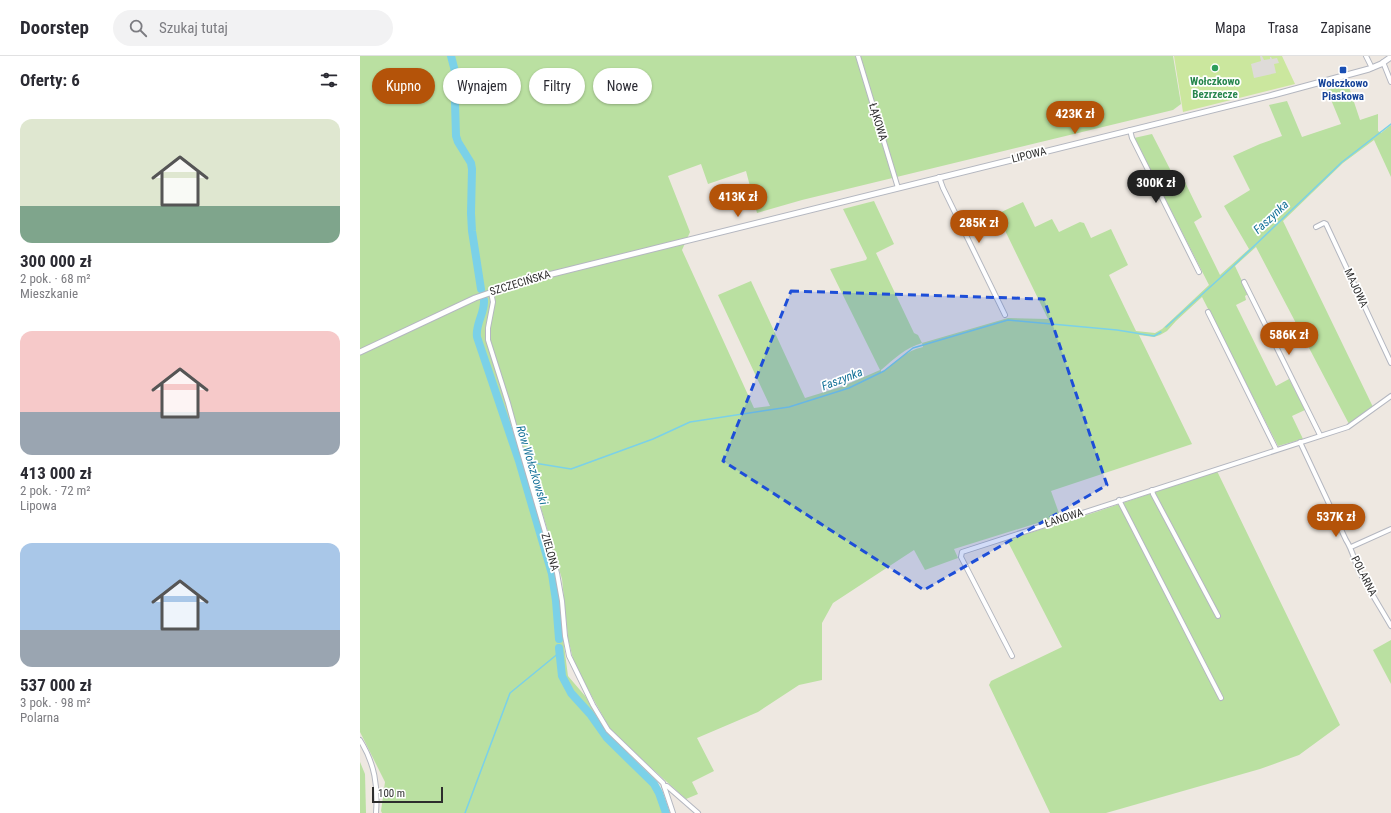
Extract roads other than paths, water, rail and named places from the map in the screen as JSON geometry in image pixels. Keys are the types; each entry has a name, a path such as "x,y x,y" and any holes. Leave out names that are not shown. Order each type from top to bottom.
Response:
{"street":[{"name":"ŁĄKOWA","path":"858,56 898,188"},
{"path":"1366,56 1372,68"},
{"name":"LIPOWA","path":"688,240 1273,95 1372,68 1391,57"},
{"path":"1383,62 1391,82"},
{"path":"1130,130 1132,138 1199,272"},
{"path":"940,177 943,188 1005,315"},
{"name":"MAJOWA","path":"1316,227 1326,224 1391,363"},
{"name":"SZCZECIŃSKA","path":"360,352 428,319 490,292 543,276 688,240"},
{"path":"1244,282 1320,435"},
{"name":"ZIELONA","path":"490,292 493,302 488,328 488,340 508,403 557,573 569,656 593,705 608,730 661,781 673,813"},
{"path":"1208,312 1276,449"},
{"name":"ŁANOWA","path":"1012,656 961,557 962,552 1348,426 1391,396"},
{"name":"POLARNA","path":"1300,442 1346,540 1351,547 1359,570 1391,626"},
{"path":"1152,490 1218,616"},
{"path":"1119,500 1221,698"},
{"name":"POLARNA","path":"1351,547 1391,529"},
{"path":"360,740 375,776 377,792 376,813"},
{"name":"ZIELONA","path":"664,786 667,786 698,813"}],"waterway":[{"name":"Rów Wołczkowski","path":"451,56 457,79 455,103 456,136 471,163 472,169 472,231 481,289"},
{"name":"Faszynka","path":"1166,327 1230,269 1342,162 1391,124"},
{"name":"Rów Wołczkowski","path":"484,300 484,305 477,328 477,337 519,461 552,574 559,639"},
{"name":"Faszynka","path":"528,462 571,469 653,439 690,422 789,407 849,388 884,371 913,348 1008,320 1117,330 1154,336 1161,332"},
{"name":"Rów Wołczkowski","path":"559,648 562,676 571,693 590,714 607,738 654,784 666,813"},
{"path":"465,813 510,693 560,652"}],"place":[{"name":"Wołczkowo Bezrzecze","path":"1215,68"},
{"name":"Wołczkowo Piaskowa","path":"1343,70"}]}
